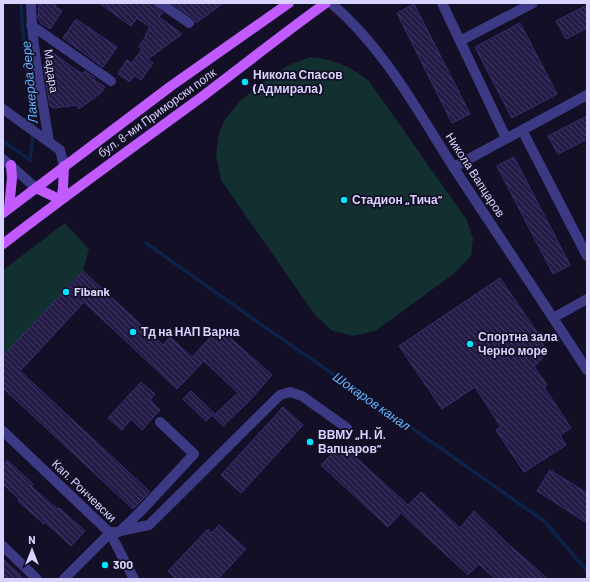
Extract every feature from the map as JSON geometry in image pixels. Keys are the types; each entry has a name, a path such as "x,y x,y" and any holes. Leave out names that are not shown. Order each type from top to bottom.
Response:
{"main road":[{"name":"бул. 8-ми Приморски полк","path":"6,210 171,86 289,3"},
{"name":"бул. 8-ми Приморски полк","path":"3,244 326,3"},
{"path":"6,210 12,178 7,162"},
{"path":"36,188 61,200 64,166"}],"street":[{"name":"Мадара","path":"31,3 32,25 45,140"},
{"path":"160,3 189,24"},
{"name":"Никола Вапцаров","path":"331,3 366,37 407,93 587,370"},
{"path":"442,3 506,138"},
{"path":"460,41 533,3"},
{"path":"32,25 112,81"},
{"path":"454,167 587,95"},
{"path":"3,109 60,150 64,166"},
{"path":"522,130 587,256"},
{"path":"7,162 36,188"},
{"path":"553,318 587,299"},
{"path":"115,532 149,524 280,395 290,392 302,396 347,428"},
{"path":"64,579 115,532 140,512 194,454 160,422"},
{"name":"Кап. Рончевски","path":"3,431 115,532 134,579"},
{"path":"3,546 37,579"}],"green space":[{"name":"Стадион „Тича“","path":"310,57 334,61 368,80 467,220 473,239 471,256 455,273 375,331 353,336 331,330 315,315 221,180 216,156 219,133 225,119 241,100 266,80 289,65"},
{"path":"65,223 89,249 83,271 3,356 3,270"}],"building":[{"path":"39,3 57,3 55,6 62,11 50,29 41,23 38,18"},
{"path":"99,3 154,3 156,8 163,13 159,17 182,34 148,59 153,63 141,80 134,75 130,82 118,74 127,60 132,63 142,49 139,47 150,27 137,18 131,26"},
{"path":"171,3 223,3 196,23 193,18"},
{"path":"414,4 470,114 452,123 397,13"},
{"path":"587,5 587,28 566,39 556,21"},
{"path":"76,19 117,47 103,67 63,38"},
{"path":"520,23 557,94 512,118 475,47"},
{"path":"53,53 82,74 85,71 95,78 94,80 105,87 101,93 79,109 77,105 55,108 50,106 43,66"},
{"path":"587,116 587,139 558,154 548,136"},
{"path":"514,157 570,265 553,274 497,166"},
{"path":"83,271 163,345 170,337 192,357 219,328 272,375 248,402 223,426 213,416 238,393 204,361 177,389 84,302 20,371 150,492 133,509 3,388 3,356"},
{"path":"500,278 543,341 541,342 545,347 542,359 534,366 547,385 544,387 571,428 560,435 566,445 524,472 496,430 501,427 475,387 442,409 399,346"},
{"path":"141,382 155,394 150,400 160,410 142,430 131,419 122,430 108,418"},
{"path":"191,391 214,413 206,421 183,399"},
{"path":"283,407 303,425 241,493 221,475"},
{"path":"341,444 408,505 421,492 460,528 474,511 507,543 548,579 495,579 479,564 468,575 401,513 388,527 321,465"},
{"path":"7,460 33,484 31,486 85,531 71,546 45,522 44,524 18,501 19,499 3,484 3,465"},
{"path":"550,470 587,493 587,523 537,491"},
{"path":"219,525 246,549 218,579 176,579 168,571 208,529 212,533"},
{"path":"3,559 16,571 24,579 3,579"}],"waterway":[{"name":"Лакерда дере","path":"21,3 33,127"},
{"name":"Лакерда дере","path":"3,141 30,160 33,134"},
{"name":"Шокаров канал","path":"146,243 544,521 587,571"}],"place":[{"name":"Никола Спасов (Адмирала)","path":"245,82"},
{"name":"Стадион „Тича“","path":"344,200"},
{"name":"Fibank","path":"66,292"},
{"name":"Тд на НАП Варна","path":"133,332"},
{"name":"Спортна зала Черно море","path":"470,344"},
{"name":"ВВМУ „Н. Й. Вапцаров“","path":"310,442"},
{"name":"300","path":"105,565"}]}
